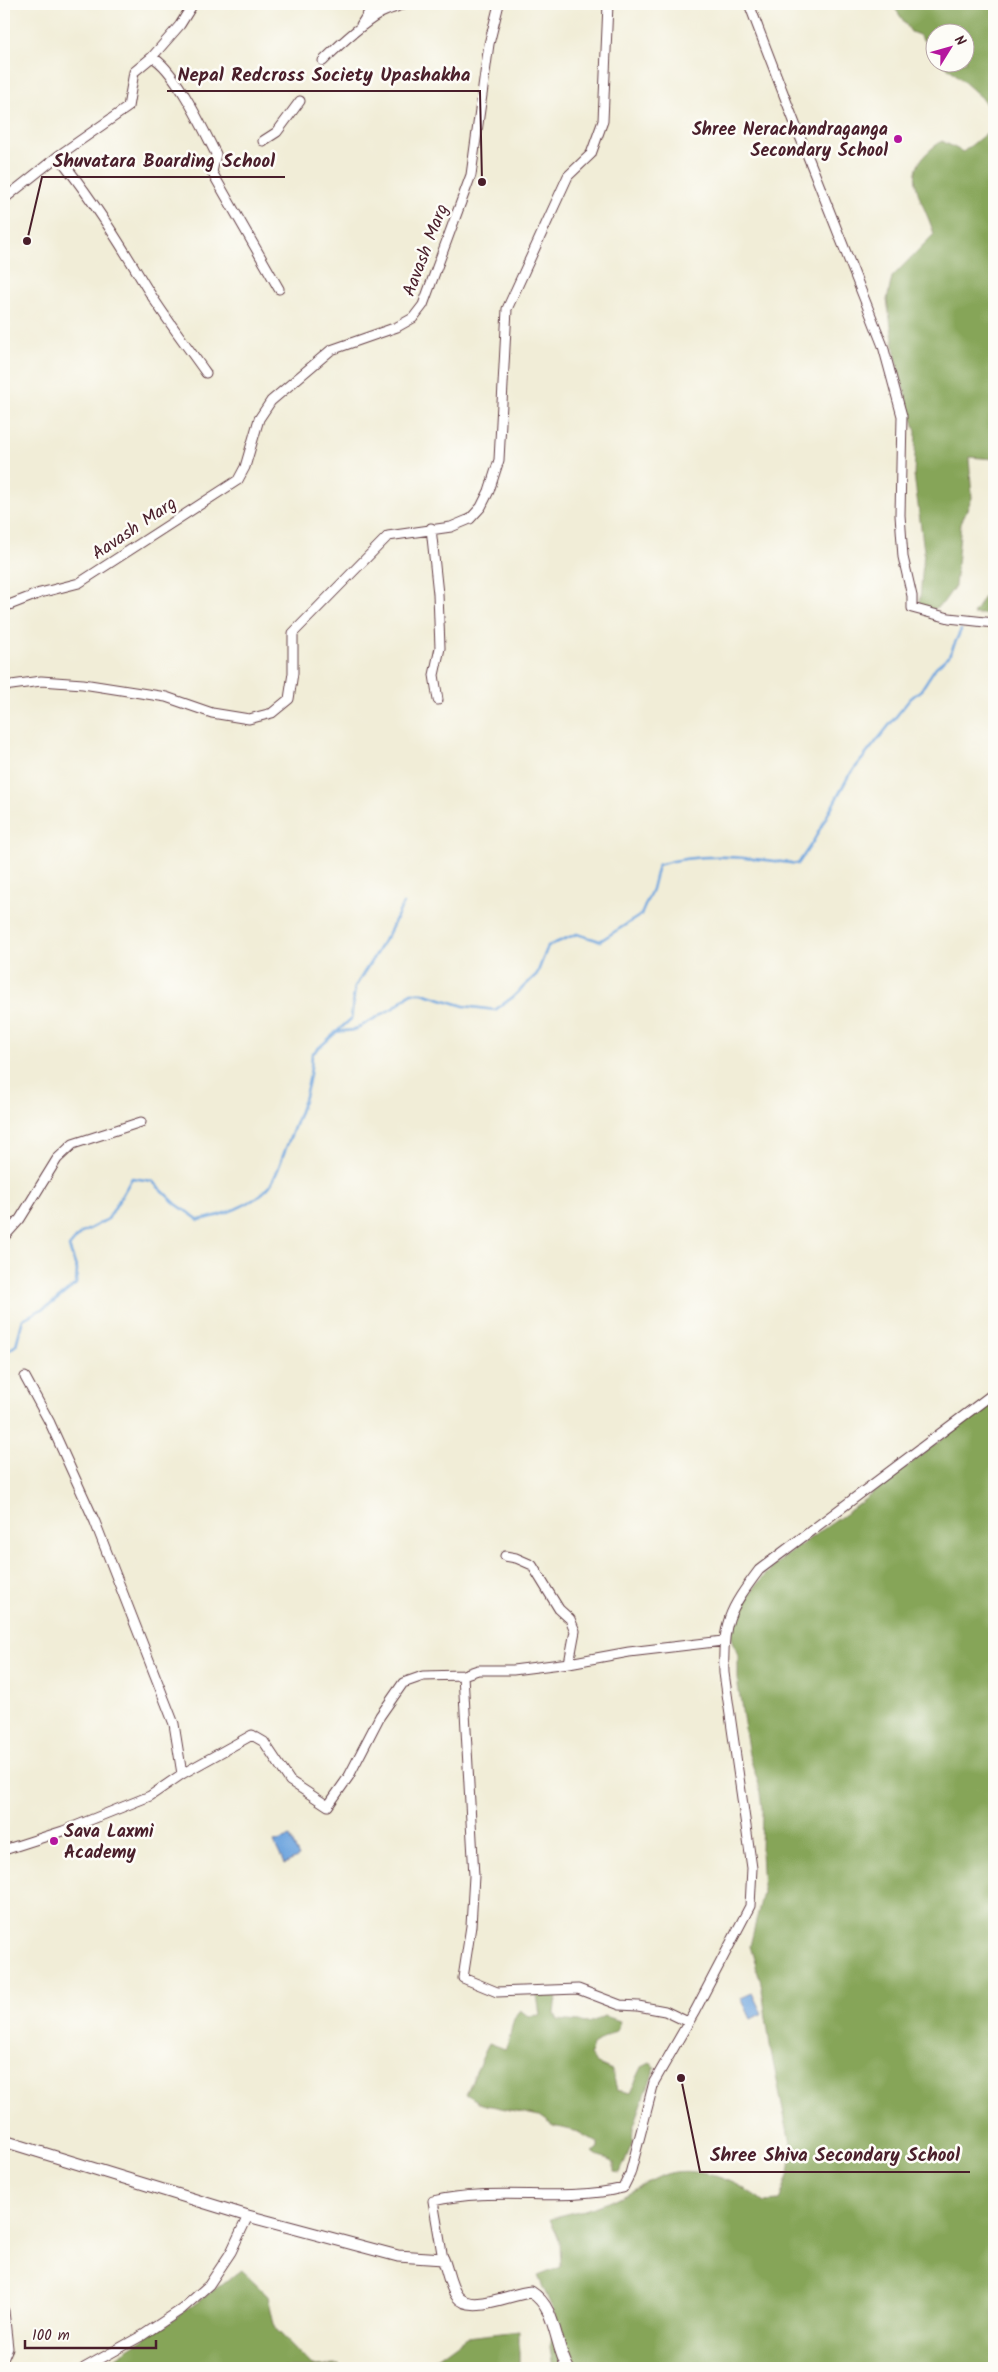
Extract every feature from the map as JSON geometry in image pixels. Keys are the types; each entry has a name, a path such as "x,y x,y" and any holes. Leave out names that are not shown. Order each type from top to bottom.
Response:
{"street":[{"path":"5,197 58,156 128,107 134,72 152,57 180,25 193,4"},
{"path":"360,27 374,4"},
{"path":"323,61 360,27 384,11 403,4"},
{"name":"Aavash Marg","path":"4,606 40,593 79,583 238,480 245,467 259,419 271,401 331,350 397,327 418,312 435,277 471,175 489,44 499,4"},
{"path":"4,686 41,681 83,684 166,698 212,713 249,720 272,713 289,698 293,673 293,634 388,536 431,528 450,527 470,519 489,492 499,460 506,309 568,176 591,154 602,121 608,4"},
{"path":"749,4 796,129 883,346 902,416 900,515 903,557 912,608 949,618 981,623 994,622"},
{"path":"152,57 161,61 186,99 216,154 212,172 279,289"},
{"path":"263,141 276,132 300,101"},
{"path":"58,156 100,212 144,283 206,373"},
{"path":"431,528 438,594 440,648 434,675 438,700"},
{"path":"4,1237 20,1219 57,1159 73,1144 141,1122"},
{"path":"25,1377 50,1423 95,1522 174,1724 182,1774"},
{"path":"568,2368 563,2359 548,2312 537,2296 531,2292 519,2292 487,2303 463,2302 457,2296 443,2259 433,2201 467,2194 594,2194 623,2188 630,2174 654,2082 750,1906 752,1868 724,1673 723,1641 729,1615 759,1570 994,1393"},
{"path":"505,1556 516,1558 532,1565 559,1609 570,1619 575,1630 569,1663"},
{"path":"4,1850 63,1831 150,1796 182,1774 252,1735 264,1742 290,1780 328,1806 349,1776 380,1716 404,1683 422,1676 463,1675 478,1670 513,1670 569,1663 629,1652 723,1641"},
{"path":"463,1675 474,1876 471,1926 463,1978 498,1992 578,1989 620,2005 638,2006 665,2012 688,2022"},
{"path":"4,2141 248,2216 398,2256 443,2259"},
{"path":"84,2368 143,2335 182,2309 210,2284 231,2252 248,2216"},
{"path":"4,2311 8,2348 4,2357"}],"green space":[{"path":"892,4 994,4 994,117 982,98 953,72 976,72 976,22 926,22 926,43 919,35 911,32"},
{"path":"994,127 994,459 969,457 972,498 961,523 955,586 943,603 934,609 919,609 924,551 914,475 916,432 897,366 887,300 892,277 934,234 916,183 916,173 920,162 928,152 942,141 963,152"},
{"path":"994,581 994,614 973,614"},
{"path":"994,1400 994,2368 553,2368 550,2348 556,2317 538,2276 561,2267 560,2243 550,2218 609,2202 661,2176 687,2171 715,2176 729,2181 764,2202 779,2201 789,2173 792,2153 771,2052 761,1983 750,1946 763,1892 762,1809 759,1785 749,1755 738,1685 738,1656 731,1635 741,1610 758,1583 782,1559 852,1509"},
{"path":"540,1993 557,1995 555,2014 558,2020 589,2023 605,2016 620,2021 617,2030 593,2045 590,2055 596,2063 612,2070 617,2090 630,2093 642,2067 650,2063 655,2067 633,2128 632,2144 620,2173 614,2172 614,2162 593,2152 598,2149 598,2143 578,2132 553,2126 539,2116 482,2104 466,2094 489,2043 505,2049 514,2019 520,2010 528,2016 540,2015 537,1995"},
{"path":"241,2270 268,2296 275,2328 312,2366 339,2365 342,2368 99,2368 173,2320"},
{"path":"519,2331 519,2368 430,2368 433,2361 466,2337"}],"water":[{"path":"290,1837 299,1857 284,1864 274,1842"},
{"path":"752,1993 762,2014 751,2019 741,1998"}],"waterway":[{"path":"335,1032 354,1030 395,1007 411,993 422,993 464,1006 495,1010 513,997 537,974 548,946 577,934 600,941 641,915 652,889 658,865 693,858 710,857 746,858 798,864 814,840 848,777 910,699 921,690 936,667 949,656 961,630"},
{"path":"4,1354 16,1345 23,1319 50,1305 76,1284 77,1270 69,1247 80,1234 108,1219 132,1178 152,1181 176,1204 199,1220 217,1216 245,1205 268,1188 278,1171 306,1092 312,1054 351,1019 355,987 390,931 403,904"}],"place":[{"name":"Shree Nerachandraganga Secondary School","path":"898,139"},
{"name":"Nepal Redcross Society Upashakha","path":"482,182"},
{"name":"Shuvatara Boarding School","path":"27,241"},
{"name":"Sava Laxmi Academy","path":"54,1841"},
{"name":"Shree Shiva Secondary School","path":"681,2078"}]}
